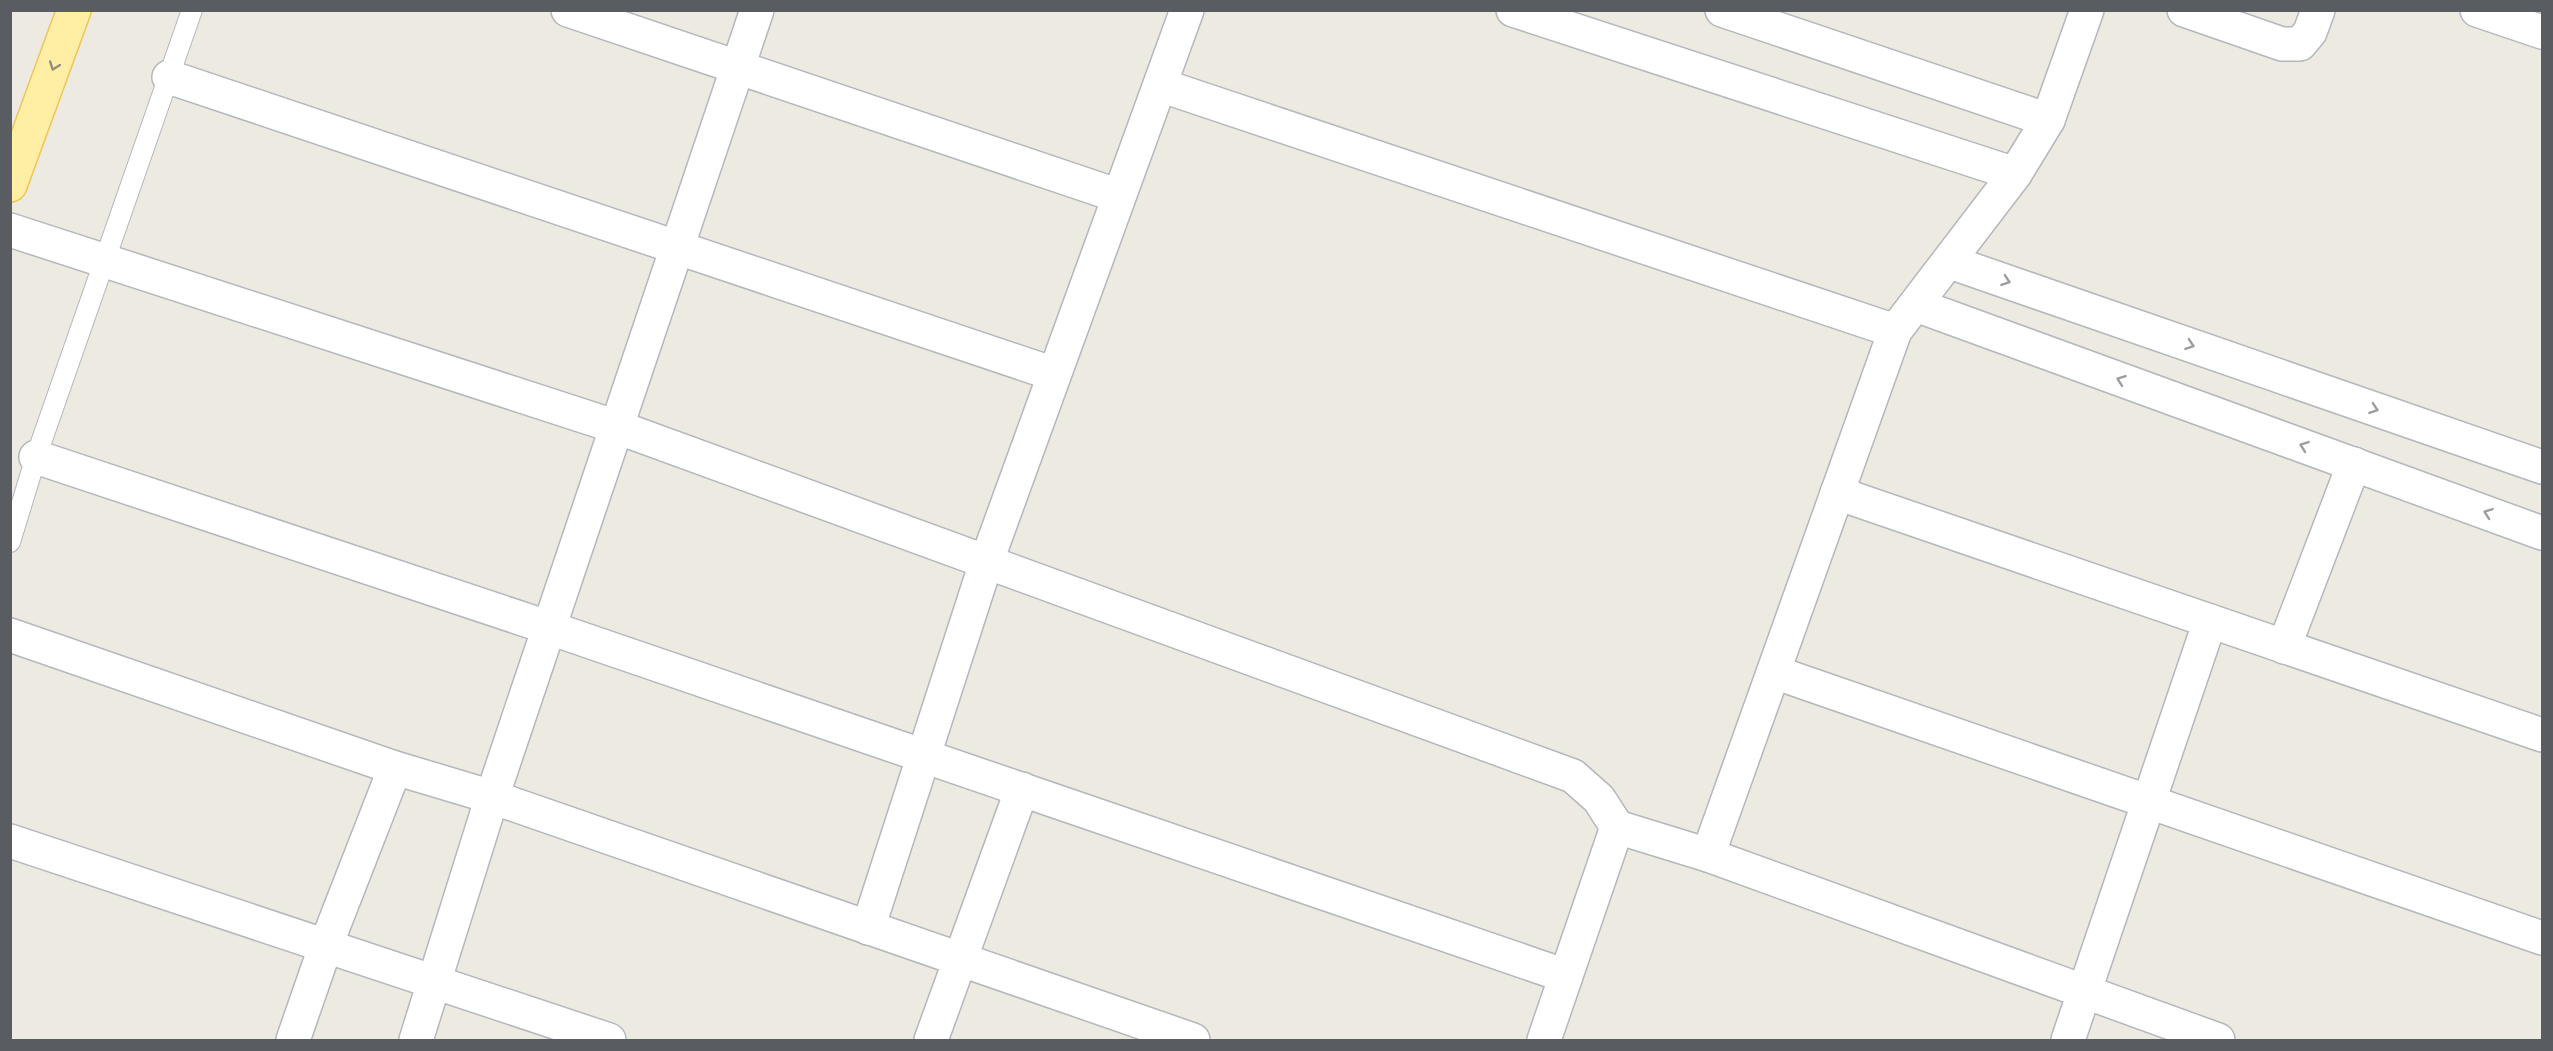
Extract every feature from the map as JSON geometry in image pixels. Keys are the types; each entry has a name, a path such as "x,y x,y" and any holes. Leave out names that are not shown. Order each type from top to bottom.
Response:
{"main road":[{"path":"10,185 74,10"}],"street":[{"path":"568,10 1119,196"},
{"path":"416,1041 492,797 757,10"},
{"path":"868,928 986,563 1187,10"},
{"path":"1513,10 2015,174"},
{"path":"1722,10 2048,120"},
{"path":"1708,855 1895,332 2015,174 2048,120 2087,10"},
{"path":"2184,10 2282,44 2300,44 2310,32 2318,10"},
{"path":"2477,10 2542,32"},
{"path":"169,76 1054,374"},
{"path":"1160,85 1895,332"},
{"path":"10,230 616,427 1573,776 1599,799 1617,826 1708,855 2218,1041"},
{"path":"1950,262 2540,457"},
{"path":"1916,305 2542,533"},
{"path":"36,457 550,627 1566,976"},
{"path":"2284,647 2354,464"},
{"path":"1837,493 2542,735"},
{"path":"2068,1041 2210,621"},
{"path":"10,636 394,768 492,797 1193,1041"},
{"path":"1774,672 2542,938"},
{"path":"293,1041 326,945 394,768"},
{"path":"931,1041 1022,789"},
{"path":"1545,1040 1617,826"},
{"path":"10,841 609,1041"}],"lane":[{"path":"10,542 36,457 192,10"}]}
